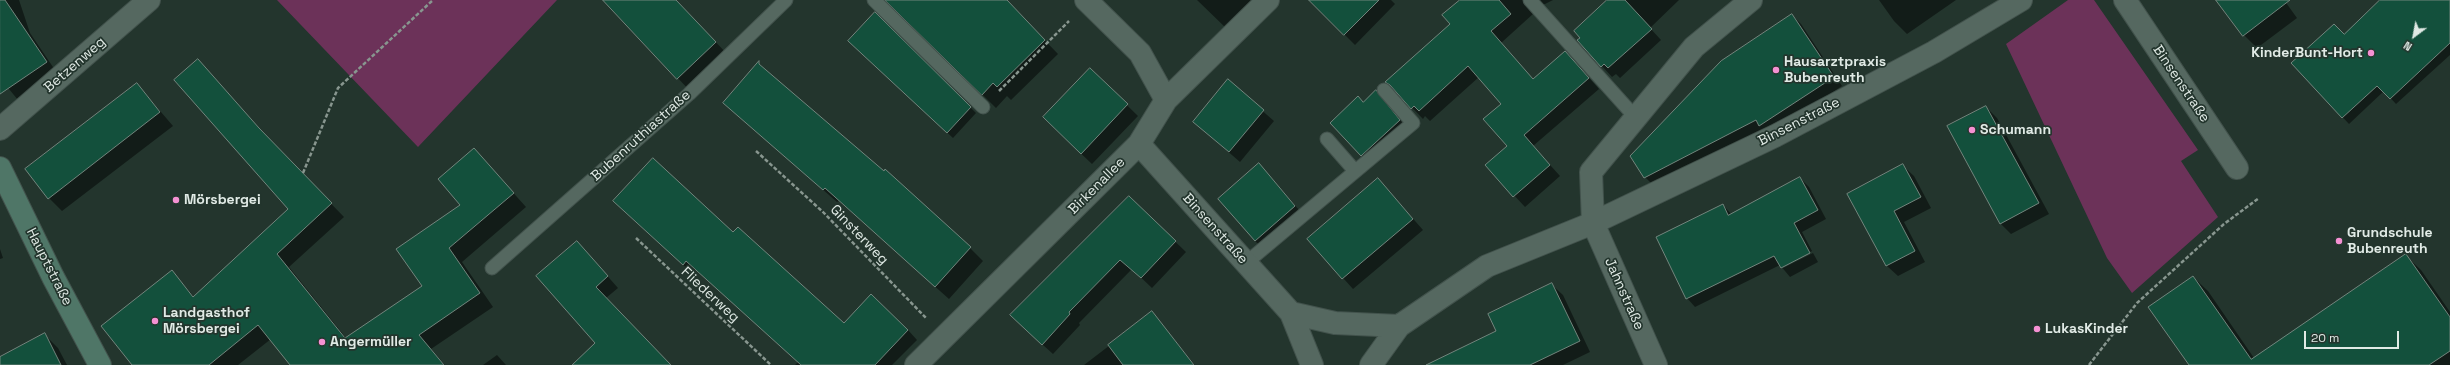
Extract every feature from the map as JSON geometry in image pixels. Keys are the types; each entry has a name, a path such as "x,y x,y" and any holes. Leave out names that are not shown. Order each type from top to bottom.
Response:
{"street":[{"name":"Betzenweg","path":"0,129 149,0"},
{"name":"Birkenallee","path":"916,365 1139,144 1166,100 1268,0"},
{"path":"1593,223 1591,172 1694,47 1751,0"},
{"name":"Binsenstraße","path":"1371,365 1399,326 1487,266 1593,223 1775,136 1934,52 2021,0"},
{"name":"Binsenstraße","path":"2125,0 2237,168"},
{"path":"1087,1 1140,53 1166,100"},
{"name":"Binsenstraße","path":"1139,144 1291,313 1312,365"},
{"name":"Hauptstraße","path":"0,168 53,277 100,365"},
{"name":"Jahnstraße","path":"1593,223 1656,365"},
{"path":"1291,313 1335,323 1399,326"}],"lane":[{"name":"Bubenruthiastraße","path":"492,268 689,94 786,0"},
{"path":"874,0 983,107"},
{"path":"1530,0 1636,118"},
{"path":"1246,263 1413,123 1384,90"},
{"path":"1327,139 1355,171"}],"path":[{"path":"303,172 338,88 433,0"},
{"path":"983,107 1087,1"},
{"name":"Ginsterweg","path":"756,151 823,212 944,337"},
{"path":"2090,365 2137,303 2224,224 2259,198"},
{"name":"Fliederweg","path":"636,238 770,365"}],"shaded area":[{"path":"277,0 557,0 418,147"},
{"path":"2068,0 2094,0 2198,150 2181,161 2218,217 2132,293 2107,258 2006,44"}],"building":[{"path":"0,0 5,0 47,62 0,94"},
{"path":"603,0 676,0 716,42 677,79"},
{"path":"885,0 1007,0 1045,40 997,87 993,83 982,95"},
{"path":"1309,0 1379,0 1344,35"},
{"path":"1460,0 1499,0 1511,14 1491,31 1533,79 1565,51 1589,78 1524,135 1550,165 1513,197 1485,165 1507,146 1483,119 1501,104 1468,66 1419,111 1414,106 1411,109 1390,85 1385,82 1450,24 1442,15"},
{"path":"1607,0 1625,0 1652,29 1608,68 1604,64 1601,67 1577,40 1580,38 1574,31"},
{"path":"2216,0 2290,0 2243,36"},
{"name":"KinderBunt-Hort","path":"2380,0 2450,0 2450,43 2390,99 2377,86 2342,118 2291,63 2334,24 2344,34"},
{"path":"875,12 971,107 947,133 848,41"},
{"path":"1792,14 1834,77 1759,126 1756,120 1644,178 1630,156 1721,61"},
{"path":"198,59 259,128 332,203 277,254 345,338 422,286 396,249 460,205 438,179 474,148 514,193 449,248 480,293 419,335 444,365 290,365 258,325 209,365 132,365 101,326 172,270 193,297 288,209 174,80"},
{"path":"759,61 759,64 884,171 885,169 971,247 935,287 825,188 823,190 723,103"},
{"path":"1090,68 1128,104 1081,154 1043,117"},
{"path":"1228,79 1264,110 1229,152 1193,122"},
{"path":"137,83 160,112 48,199 25,169"},
{"path":"1376,90 1400,120 1361,156 1330,123 1358,96 1363,102"},
{"path":"1986,106 2039,203 2000,224 1947,126"},
{"path":"653,158 733,232 738,227 844,323 871,294 908,330 875,365 801,365 686,261 683,265 613,201"},
{"path":"1259,163 1295,206 1255,241 1218,199"},
{"path":"1903,164 1921,197 1894,211 1915,251 1886,266 1847,194"},
{"path":"1800,177 1818,210 1794,223 1810,253 1781,268 1774,256 1686,299 1656,237 1723,204 1728,215"},
{"path":"1378,178 1413,219 1342,279 1307,239"},
{"path":"1129,196 1176,241 1141,278 1120,260 1069,312 1070,314 1042,345 1010,315"},
{"path":"577,241 608,276 596,287 671,365 572,365 595,343 536,276"},
{"name":"Grundschule Bubenreuth","path":"2406,254 2450,317 2450,351 2429,365 2189,365 2148,307 2193,276 2251,359"},
{"path":"1552,283 1580,341 1530,365 1426,365 1496,331 1488,314"},
{"path":"1152,311 1194,365 1123,365 1108,345"},
{"path":"45,333 61,365 0,365 0,357"}],"place":[{"name":"KinderBunt-Hort","path":"2371,53"},
{"name":"Hausarztpraxis Bubenreuth","path":"1776,70"},
{"name":"Schumann","path":"1972,130"},
{"name":"Mörsbergei","path":"176,200"},
{"name":"Grundschule Bubenreuth","path":"2339,241"},
{"name":"Landgasthof Mörsbergei","path":"155,321"},
{"name":"LukasKinder","path":"2037,329"},
{"name":"Angermüller","path":"322,342"}]}
